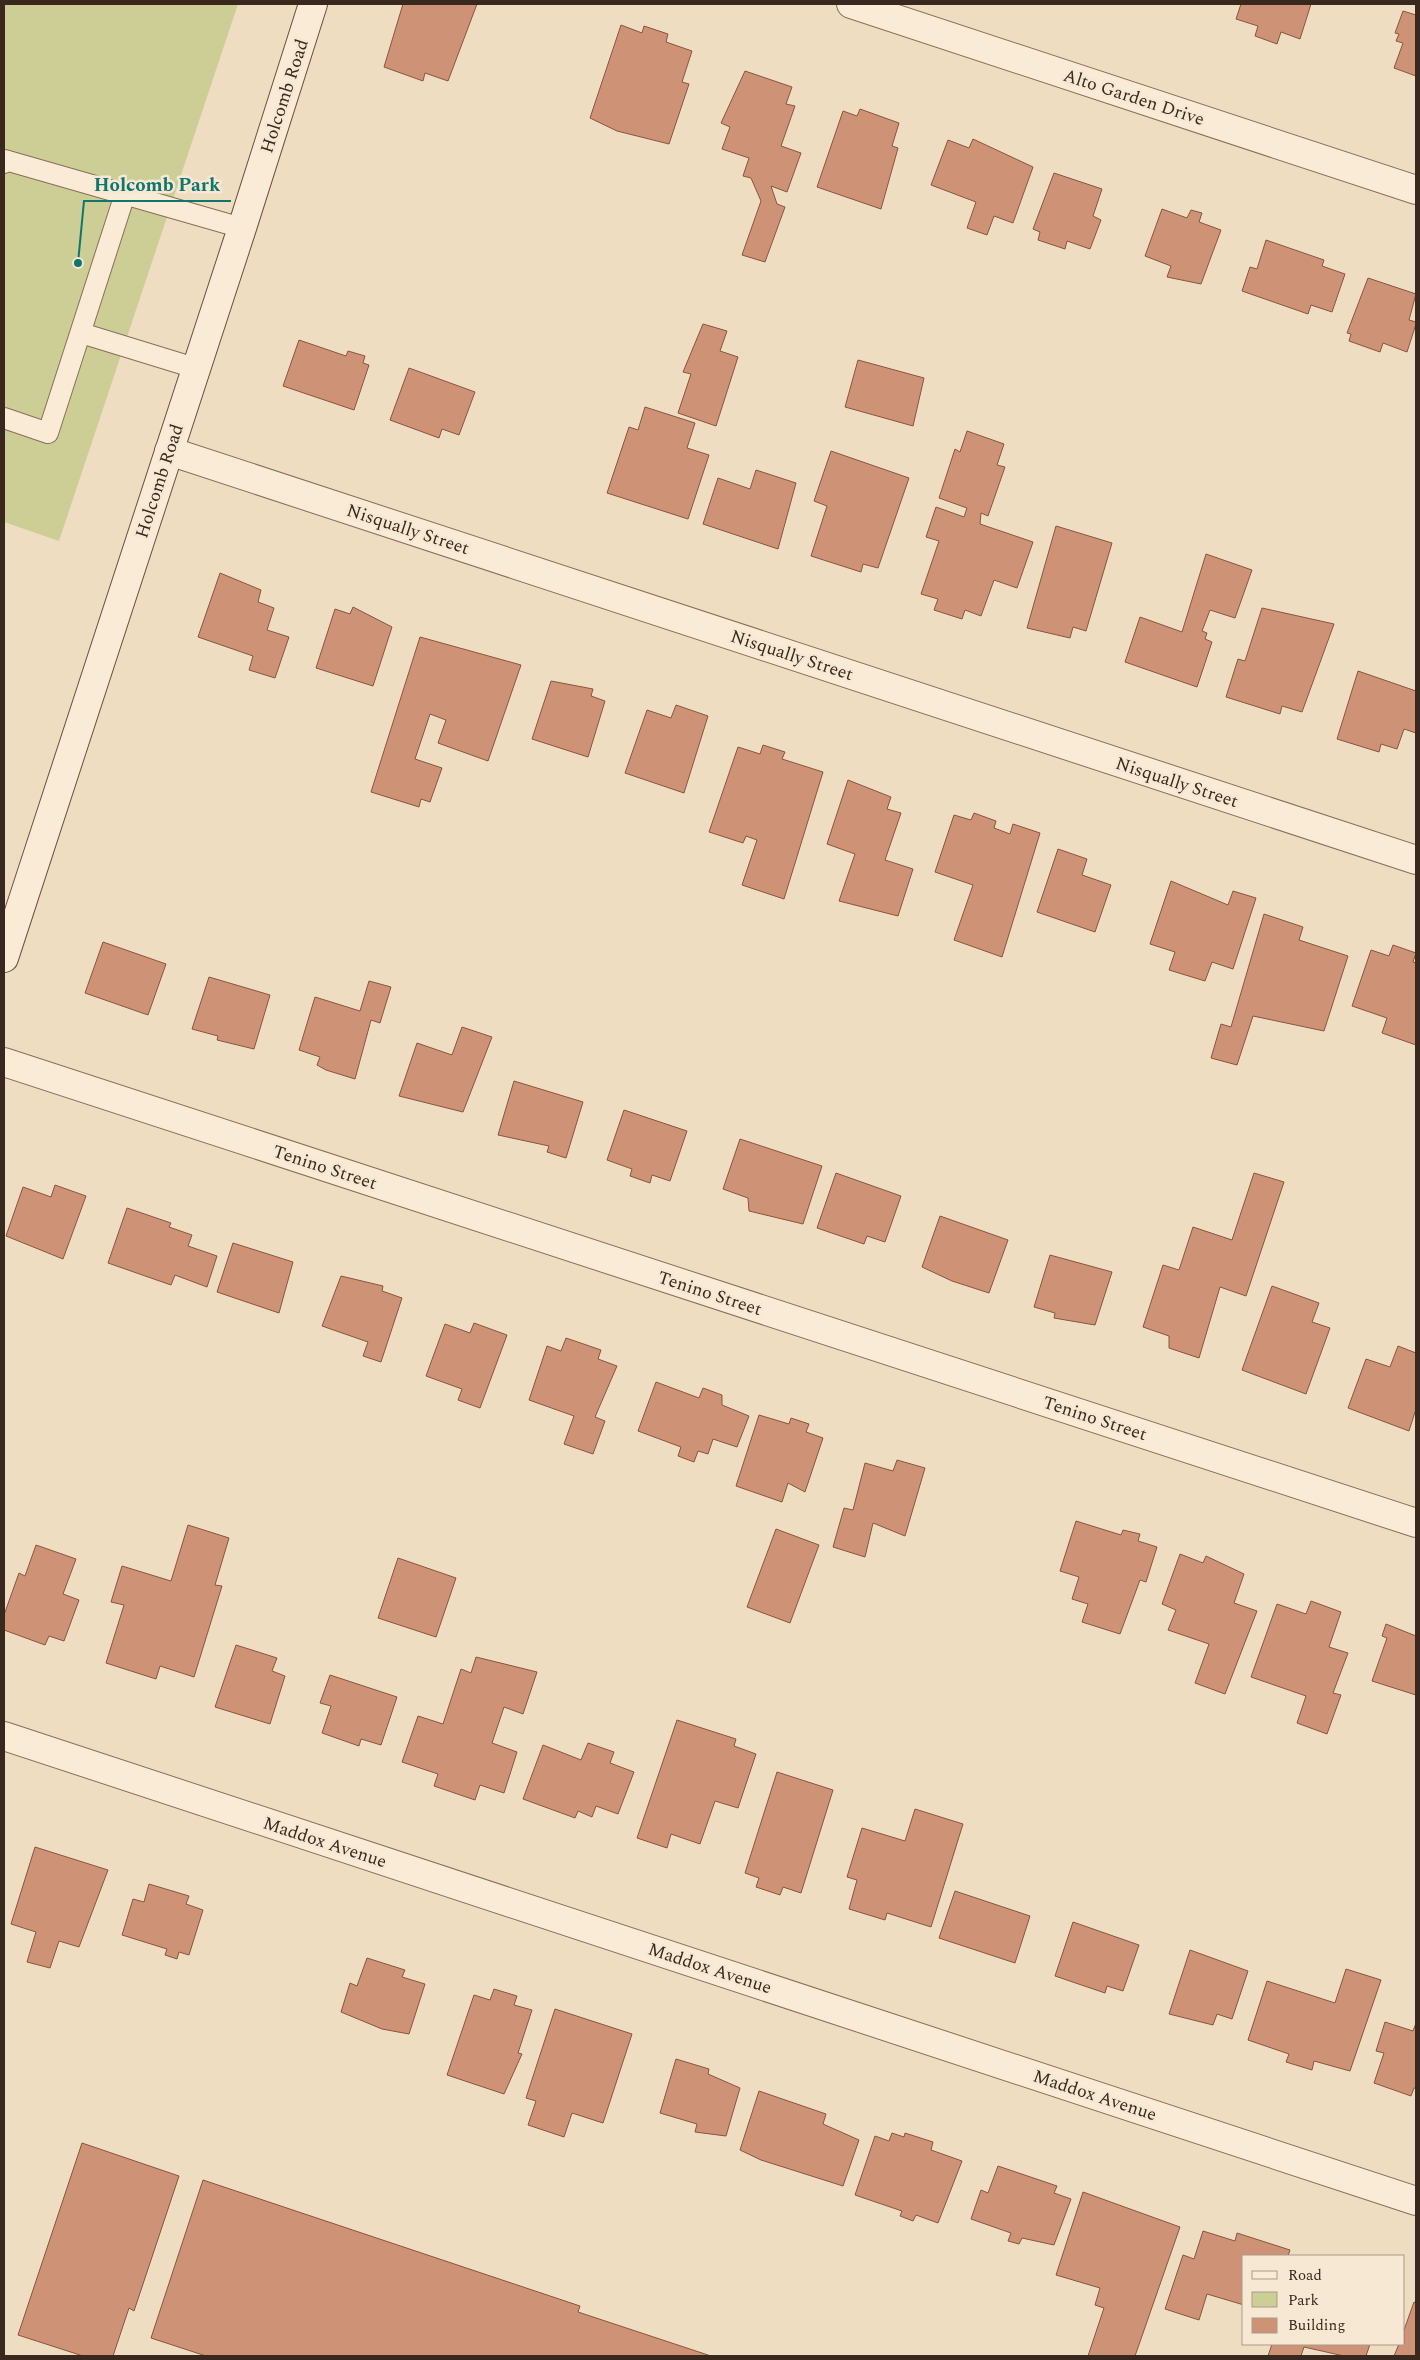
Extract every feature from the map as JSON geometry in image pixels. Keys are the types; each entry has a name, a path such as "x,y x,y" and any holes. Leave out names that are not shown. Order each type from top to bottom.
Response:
{"street":[{"name":"Holcomb Road","path":"4,958 313,4"},
{"name":"Alto Garden Drive","path":"852,4 1416,190"},
{"name":"Nisqually Street","path":"168,451 1416,860"},
{"name":"Tenino Street","path":"4,1062 1416,1523"},
{"name":"Maddox Avenue","path":"4,1736 1416,2201"}],"lane":[{"path":"4,163 5,160 242,228"},
{"path":"4,418 48,433 125,194"},
{"path":"81,333 195,368"}],"green space":[{"path":"4,4 238,4 59,541 4,522"}],"building":[{"path":"403,4 477,4 448,81 425,73 423,81 384,67"},
{"path":"1241,4 1311,4 1300,39 1281,32 1277,44 1255,36 1258,26 1236,19"},
{"path":"1403,11 1416,15 1416,76 1394,68 1403,43 1396,41 1399,34 1395,33"},
{"path":"621,25 642,33 644,26 668,34 666,42 692,51 682,82 689,84 669,144 617,131 590,118"},
{"path":"745,71 792,87 786,104 795,106 781,146 801,153 787,192 771,186 777,204 785,207 765,262 742,255 761,201 751,178 743,176 749,158 722,149 730,127 721,123"},
{"path":"860,109 899,123 892,146 898,148 881,209 817,187 843,111 857,116"},
{"path":"973,139 1033,167 1013,223 994,216 987,235 967,228 976,202 931,185 948,140 969,148"},
{"path":"1054,173 1102,189 1093,216 1101,220 1090,249 1067,241 1065,249 1038,240 1040,232 1033,229"},
{"path":"1162,209 1187,218 1191,210 1202,213 1199,222 1221,230 1201,284 1167,277 1171,266 1145,256"},
{"path":"1266,240 1324,260 1322,266 1345,274 1332,312 1311,305 1308,314 1242,291 1250,267 1257,269"},
{"path":"1368,278 1416,294 1409,320 1416,322 1416,324 1407,352 1383,343 1380,352 1349,341 1351,334 1347,333"},
{"path":"703,324 727,331 720,351 738,357 716,426 678,413 691,374 683,372"},
{"path":"299,340 346,356 348,351 365,356 363,363 369,365 354,410 283,386"},
{"path":"858,360 924,378 913,426 845,407"},
{"path":"409,368 475,392 459,435 442,429 439,438 390,420"},
{"path":"645,407 695,423 687,448 709,455 688,519 607,493 629,427 638,430"},
{"path":"967,431 1004,444 997,465 1005,467 988,516 981,513 980,524 1033,542 1017,588 994,580 981,616 965,610 962,619 934,610 938,599 921,594 939,541 926,537 936,507 964,517 967,508 939,498 955,449 960,452"},
{"path":"831,451 909,478 878,568 863,564 861,572 811,556 827,506 814,501"},
{"path":"756,470 796,483 778,549 703,524 718,478 750,489"},
{"path":"1056,526 1112,543 1086,631 1073,627 1070,638 1027,628"},
{"path":"1206,554 1252,570 1235,618 1210,610 1202,631 1207,633 1205,639 1212,642 1197,687 1125,662 1140,617 1182,632"},
{"path":"220,573 261,590 258,602 274,608 267,630 289,637 275,678 249,670 253,656 198,637"},
{"path":"353,607 392,627 373,686 316,668 335,609 350,614"},
{"path":"1262,608 1334,624 1302,712 1282,706 1280,714 1226,697 1238,659 1245,661"},
{"path":"420,637 521,665 488,761 438,743 446,720 430,714 415,759 442,768 430,802 421,799 419,807 371,792"},
{"path":"1358,671 1416,691 1416,733 1404,729 1397,749 1381,744 1379,752 1337,739"},
{"path":"551,681 593,689 591,696 605,701 588,757 532,739"},
{"path":"676,705 708,716 684,793 625,773 647,710 671,718"},
{"path":"763,745 785,752 782,759 823,772 784,899 742,885 757,840 746,836 743,843 709,832 738,747 760,754"},
{"path":"848,780 891,797 887,809 901,813 885,860 913,869 898,916 839,901 855,854 827,844"},
{"path":"974,813 996,821 994,828 1010,834 1013,824 1040,833 1002,957 954,940 973,885 935,872 954,815 971,820"},
{"path":"1058,849 1087,859 1082,875 1111,885 1095,932 1037,912"},
{"path":"1171,881 1228,905 1233,891 1256,898 1233,969 1212,962 1205,981 1169,970 1175,952 1150,944"},
{"path":"1264,914 1303,927 1299,940 1348,956 1324,1031 1253,1016 1237,1065 1211,1058 1221,1024 1231,1027"},
{"path":"103,942 166,964 148,1015 85,993"},
{"path":"1393,945 1416,953 1413,962 1416,963 1416,1045 1382,1033 1387,1018 1352,1006 1371,950 1389,956"},
{"path":"209,977 270,995 254,1049 217,1040 218,1036 192,1029"},
{"path":"369,981 391,987 380,1023 371,1020 355,1079 326,1070 317,1065 320,1057 299,1050 315,997 360,1011"},
{"path":"462,1027 492,1037 463,1112 399,1096 417,1043 452,1055"},
{"path":"514,1081 583,1102 566,1158 547,1152 549,1146 498,1135"},
{"path":"624,1110 687,1131 670,1181 652,1175 650,1183 630,1176 632,1169 607,1160"},
{"path":"740,1139 822,1166 803,1224 749,1211 748,1198 723,1189"},
{"path":"836,1173 901,1196 885,1242 867,1236 864,1244 817,1228"},
{"path":"1254,1173 1284,1182 1246,1296 1220,1287 1199,1358 1169,1348 1169,1336 1143,1327 1163,1265 1179,1270 1193,1227 1232,1240"},
{"path":"55,1185 86,1196 63,1259 6,1236 23,1187 51,1197"},
{"path":"127,1208 171,1223 169,1227 192,1235 188,1246 217,1256 207,1287 175,1275 171,1285 108,1263"},
{"path":"940,1216 1008,1240 989,1293 952,1281 922,1267"},
{"path":"233,1243 293,1262 279,1313 217,1292"},
{"path":"1050,1255 1112,1272 1095,1325 1054,1318 1055,1313 1034,1307"},
{"path":"341,1276 383,1286 382,1291 402,1298 381,1362 363,1356 368,1342 322,1326"},
{"path":"1272,1286 1319,1303 1312,1322 1330,1328 1306,1394 1242,1370"},
{"path":"474,1323 507,1335 480,1408 458,1400 462,1389 426,1376 445,1324 470,1333"},
{"path":"566,1338 601,1350 598,1359 617,1366 595,1417 605,1421 593,1454 564,1444 574,1416 529,1400 547,1346 561,1351"},
{"path":"1398,1346 1416,1353 1416,1409 1409,1431 1348,1408 1366,1359 1390,1367"},
{"path":"656,1382 699,1398 703,1388 722,1395 722,1405 749,1416 737,1447 713,1439 708,1454 698,1451 694,1462 678,1456 681,1447 638,1431"},
{"path":"759,1415 789,1424 791,1418 809,1424 806,1432 823,1438 805,1492 788,1483 782,1502 736,1486"},
{"path":"897,1460 925,1468 905,1536 873,1523 865,1557 833,1547 844,1508 853,1510 865,1463 893,1471"},
{"path":"1076,1521 1121,1535 1123,1530 1140,1534 1138,1541 1157,1547 1146,1582 1140,1580 1120,1634 1082,1622 1088,1604 1072,1599 1079,1577 1060,1571"},
{"path":"188,1525 229,1538 215,1585 222,1586 194,1677 160,1666 156,1679 106,1663 124,1605 111,1602 122,1566 171,1581"},
{"path":"776,1529 819,1545 790,1623 747,1607"},
{"path":"36,1545 76,1559 63,1594 79,1600 64,1641 49,1636 45,1645 4,1630 4,1615 19,1573 25,1576"},
{"path":"1180,1554 1203,1563 1206,1556 1244,1574 1234,1603 1257,1611 1225,1694 1195,1683 1209,1644 1168,1630 1176,1610 1162,1604"},
{"path":"398,1558 456,1578 436,1637 378,1618"},
{"path":"1311,1601 1341,1612 1329,1647 1348,1653 1333,1693 1341,1695 1327,1734 1297,1723 1306,1696 1251,1677 1277,1604 1306,1614"},
{"path":"1386,1624 1416,1636 1416,1695 1372,1681 1387,1638 1382,1636"},
{"path":"236,1645 277,1658 272,1671 285,1676 270,1724 215,1707"},
{"path":"476,1657 537,1672 523,1714 504,1707 492,1743 517,1752 504,1793 480,1785 475,1800 434,1786 438,1774 402,1762 418,1716 443,1724 461,1669 471,1673"},
{"path":"330,1675 397,1697 381,1745 361,1739 359,1746 322,1733 331,1706 320,1703"},
{"path":"677,1720 736,1739 734,1746 756,1754 738,1808 715,1801 700,1844 671,1834 667,1848 637,1838"},
{"path":"588,1743 614,1752 610,1763 634,1772 618,1814 596,1806 592,1817 578,1811 575,1818 523,1799 543,1745 581,1760"},
{"path":"777,1772 833,1790 801,1893 783,1887 780,1895 756,1887 759,1878 745,1873"},
{"path":"915,1809 963,1824 931,1927 887,1913 885,1920 849,1909 857,1880 847,1877 862,1828 905,1841"},
{"path":"35,1847 108,1870 79,1947 59,1941 50,1968 27,1962 36,1932 11,1924"},
{"path":"149,1884 189,1896 186,1904 203,1910 189,1955 179,1952 177,1959 165,1955 167,1949 122,1935 133,1899 144,1902"},
{"path":"955,1891 1030,1916 1015,1963 939,1938"},
{"path":"1073,1922 1139,1945 1123,1991 1107,1986 1105,1993 1055,1976"},
{"path":"1190,1950 1248,1971 1232,2019 1217,2014 1213,2025 1169,2014"},
{"path":"367,1958 405,1970 402,1977 425,1984 409,2034 382,2029 341,2012 350,1983 357,1986"},
{"path":"1346,1969 1381,1980 1350,2071 1314,2061 1312,2070 1286,2062 1289,2054 1248,2040 1267,1981 1335,2003"},
{"path":"494,1989 517,1996 514,2005 532,2010 518,2053 522,2054 504,2094 447,2075 474,1995 490,2000"},
{"path":"555,2009 632,2034 603,2123 572,2113 564,2137 528,2125 536,2101 526,2098"},
{"path":"1385,2022 1413,2031 1416,2023 1416,2088 1414,2088 1411,2096 1374,2083 1384,2053 1376,2051"},
{"path":"676,2059 709,2069 708,2074 740,2088 726,2136 695,2132 697,2124 660,2113"},
{"path":"759,2091 826,2114 823,2124 859,2140 843,2186 761,2160 740,2150"},
{"path":"892,2133 904,2137 905,2133 933,2142 931,2150 962,2161 938,2223 916,2215 913,2221 900,2216 902,2211 855,2195 875,2136 889,2141"},
{"path":"82,2143 179,2176 134,2311 129,2308 113,2356 83,2356 18,2335"},
{"path":"998,2166 1057,2186 1054,2193 1071,2199 1054,2245 1022,2238 1019,2244 1008,2241 1011,2233 971,2219 981,2190 988,2193"},
{"path":"203,2180 580,2306 578,2312 711,2356 206,2356 151,2338"},
{"path":"1083,2192 1180,2227 1135,2356 1088,2356 1104,2308 1095,2305 1100,2288 1056,2275"},
{"path":"1203,2231 1235,2241 1237,2233 1290,2250 1288,2255 1242,2255 1242,2304 1207,2294 1199,2320 1165,2309 1183,2255 1194,2259"},
{"path":"1414,2302 1416,2303 1416,2356 1394,2356 1399,2345 1405,2345 1405,2327"},
{"path":"1272,2345 1370,2345 1366,2356 1344,2356 1304,2347 1301,2356 1268,2356"}],"place":[{"name":"Holcomb Park","path":"78,263"}]}
